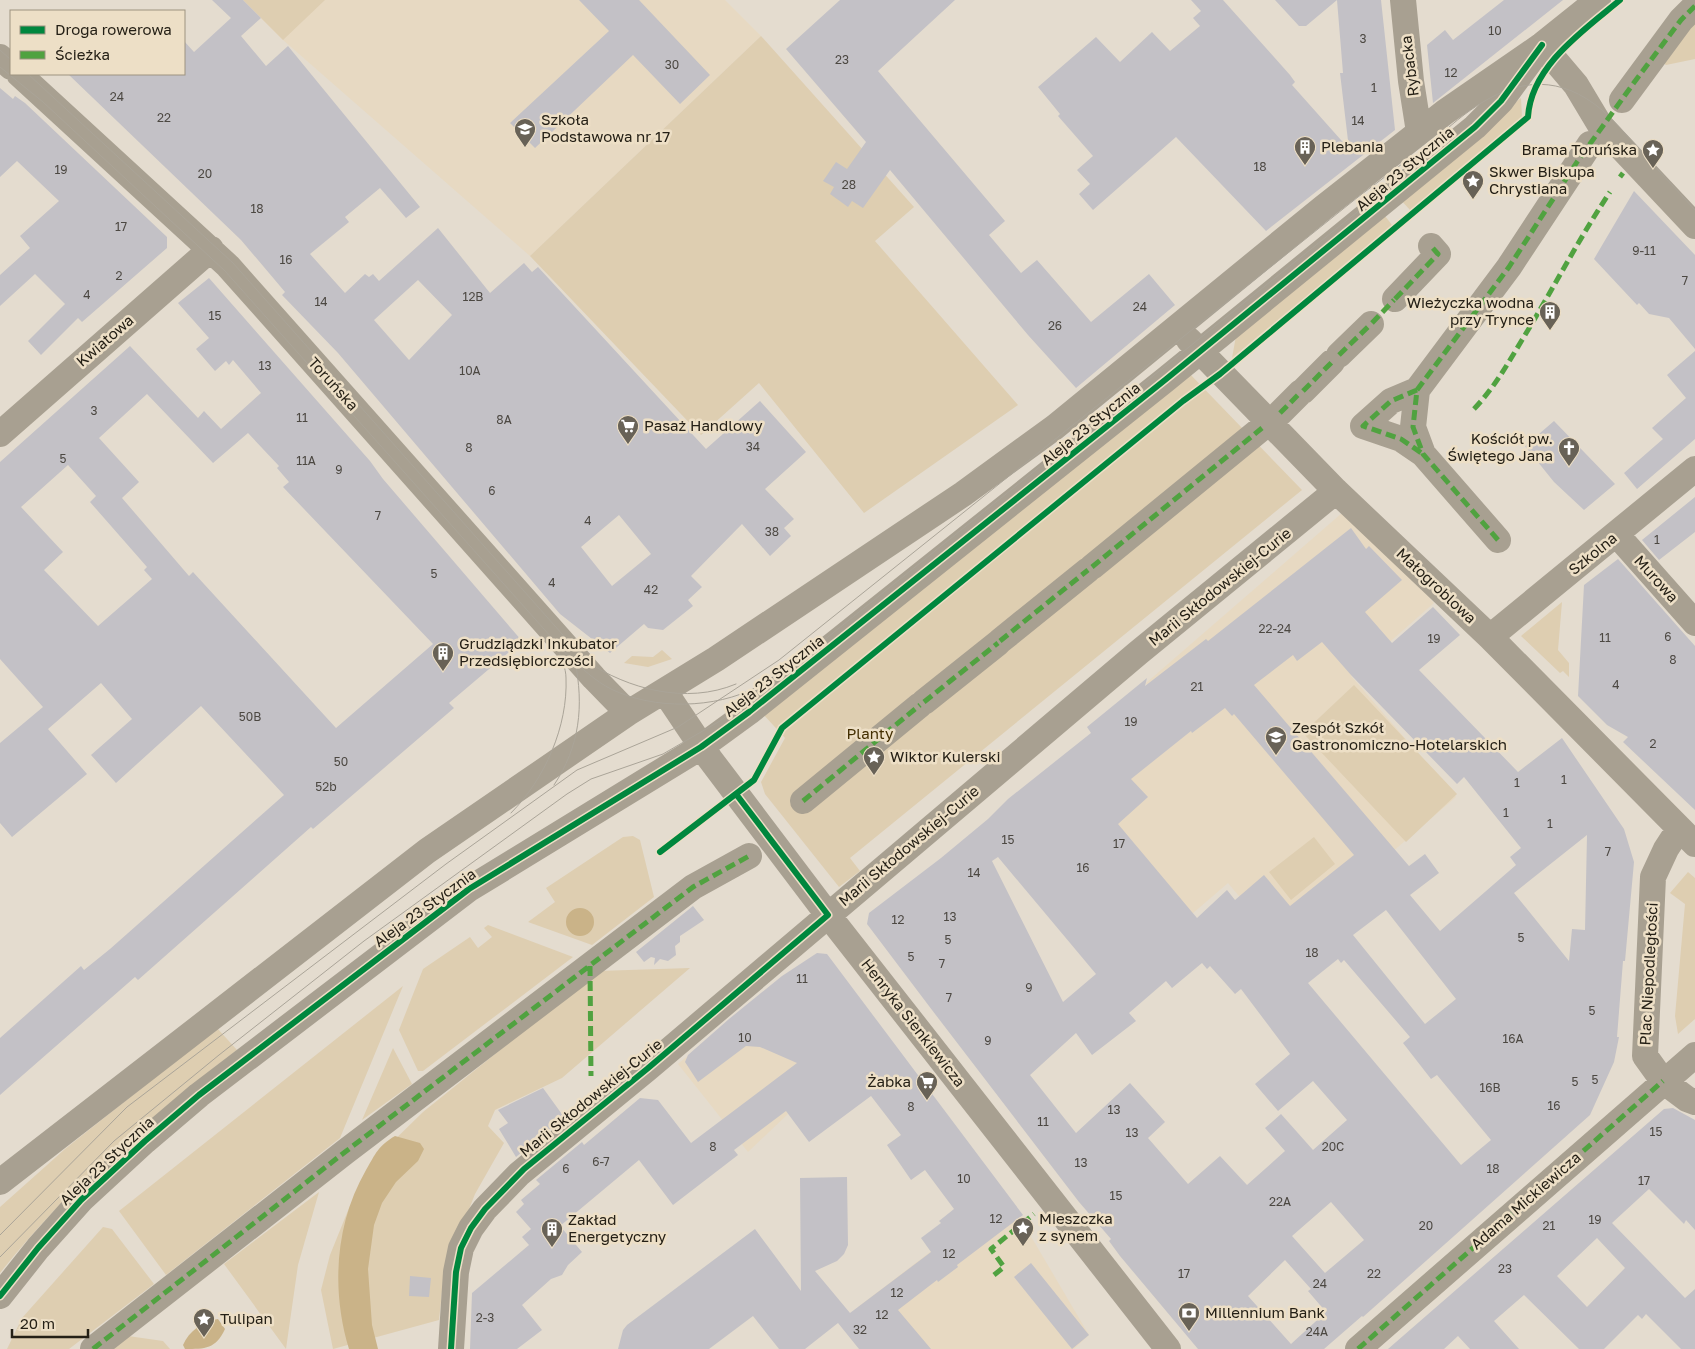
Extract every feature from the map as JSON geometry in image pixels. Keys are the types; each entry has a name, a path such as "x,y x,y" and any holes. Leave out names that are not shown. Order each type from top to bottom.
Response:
{"street":[{"name":"Rybacka","path":"1403,0 1411,81 1419,132"},
{"name":"Aleja 23 Stycznia","path":"0,1182 427,851 628,713 665,692 963,494 1055,427 1324,207 1419,132 1542,45 1598,0"},
{"path":"1622,100 1681,20 1695,6"},
{"name":"Aleja 23 Stycznia","path":"0,1296 38,1248 81,1200 145,1141 199,1096 469,889 701,747 875,612 1199,353 1475,127 1501,101 1542,45"},
{"path":"1542,45 1576,85 1600,125 1695,226"},
{"path":"0,57 10,66"},
{"name":"Toruńska","path":"20,75 211,249 628,713"},
{"path":"1498,540 1423,454 1401,439 1359,424 1391,401 1417,390 1509,267 1590,144"},
{"path":"803,801 1271,420 1302,392 1438,254 1431,246"},
{"name":"Kwiatowa","path":"0,434 211,249"},
{"name":"Małogroblowa","path":"1178,328 1199,353 1336,491 1490,637 1687,836"},
{"path":"1417,390 1413,427 1423,454"},
{"name":"Szkolna","path":"1490,637 1617,535 1695,469"},
{"name":"Marii Skłodowskiej-Curie","path":"451,1349 453,1301 461,1248 485,1209 524,1169 647,1069 1138,653 1336,491"},
{"name":"Murowa","path":"1617,535 1695,623"},
{"name":"Henryka Sienkiewicza","path":"665,692 701,747 828,915 1168,1349"},
{"name":"Plac Niepodległości","path":"1687,836 1666,849 1653,877 1645,1056 1663,1080 1687,1099 1695,1102"},
{"path":"92,1349 345,1152 693,887 749,856"},
{"name":"Adama Mickiewicza","path":"1358,1349 1663,1080 1695,1055"}],"shaded area":[{"name":"Szkoła Podstawowa nr 17","path":"243,0 725,0 761,36 530,256 283,40"},
{"name":"Zespół Szkół Gastronomiczno-Hotelarskich","path":"1350,506 1434,603 1351,676 1456,797 1282,947 1228,883 1192,914 1088,794 1176,718 1146,683"},
{"path":"580,908 590,912 594,922 590,932 580,936 570,932 566,922 570,912"},
{"path":"770,986 832,1072 748,1152 678,1064"},
{"path":"395,1136 420,1143 424,1149 418,1161 396,1182 382,1203 374,1225 368,1269 372,1325 378,1349 349,1349 343,1327 338,1281 342,1235 348,1212 366,1170 375,1154"},
{"path":"1006,1194 1089,1335 1074,1349 893,1349 858,1307"},
{"path":"218,1319 225,1329 218,1341 204,1348 185,1349 183,1345 193,1331 207,1322"}],"green space":[{"path":"243,0 325,0 283,40"},
{"path":"1695,19 1695,59 1666,65 1660,60"},
{"path":"761,36 914,207 875,241 1018,405 864,513 759,383 701,435 530,256"},
{"path":"1521,98 1522,117 1410,210 1399,198"},
{"path":"1382,212 1392,225 1232,358 1236,336"},
{"name":"Planty","path":"1188,372 1302,490 850,858 860,871 839,887 765,794 761,782 785,738 762,713"},
{"path":"1562,602 1558,650 1569,663 1569,677 1563,671 1560,673 1521,636"},
{"path":"662,650 672,659 648,667 624,663 632,656 653,657"},
{"path":"1354,685 1457,794 1406,842 1303,733"},
{"path":"633,836 640,840 654,897 592,945 528,922 555,902 546,888 623,837"},
{"path":"1314,837 1335,864 1291,900 1269,872"},
{"path":"1688,872 1695,878 1695,1019 1678,1034 1675,1016 1685,904 1670,893"},
{"path":"488,925 573,957 423,1071 418,1071 399,1030 423,969 470,937 478,948 492,937 484,928"},
{"path":"690,968 562,1078 495,1110 488,1126 504,1143 475,1194 444,1273 439,1320 333,1349 321,1290 330,1255 349,1208 377,1157 423,1112 598,971"},
{"path":"403,986 340,1138 166,1275 119,1211"},
{"path":"217,1028 237,1050 111,1154 53,1211 0,1273 0,1207 65,1149"},
{"path":"393,1048 412,1084 362,1120"},
{"path":"319,1192 298,1265 286,1349 224,1264"},
{"path":"103,1227 112,1229 154,1284 69,1349 7,1349 22,1318"},
{"path":"128,1336 163,1341 170,1349 110,1349"}],"building":[{"path":"212,0 243,0 261,18 241,36 266,66 288,46 420,207 406,218 380,188 345,217 349,222 310,254 345,293 365,274 369,277 373,274 379,281 438,228 490,293 524,263 532,272 538,267 706,449 760,401 806,452 765,489 794,519 784,528 791,536 770,556 742,524 691,576 702,587 688,600 693,606 663,630 648,628 644,624 610,653 560,614 338,353 282,295 285,292 241,240 69,75 185,75 185,42 194,52 231,18","holes":["418,280 452,315 409,360 374,320","619,515 651,554 612,586 581,547"]},
{"path":"579,0 639,0 710,75 680,104 633,55 535,148 510,123 609,31"},
{"path":"840,0 955,0 878,71 1005,221 989,235 1021,273 1037,260 1091,322 1149,274 1175,305 1076,388 1028,335 890,170 863,208 852,201 848,207 830,194 834,187 823,181 836,162 847,169 866,142 786,49"},
{"path":"1191,0 1223,0 1290,75 1295,82 1292,85 1349,149 1340,73 1343,73 1337,0 1381,0 1395,130 1266,231 1176,137 1093,210 1079,194 1090,184 1077,170 1093,156 1058,116 1060,114 1038,87 1096,37 1120,62 1152,32 1170,51 1200,26 1193,18 1201,11"},
{"path":"1275,0 1337,0 1306,26 1299,26"},
{"path":"1504,0 1563,0 1433,103 1427,45 1445,30 1453,40"},
{"path":"0,88 13,99 15,96 25,103 167,237 167,248 82,322 78,318 41,355 28,341 65,304 35,274 0,306 0,275 30,248 20,236 59,201 17,161 0,177"},
{"path":"1634,191 1695,255 1695,349 1669,318 1649,314 1639,303 1637,305 1594,259"},
{"path":"209,278 370,461 383,479 522,641 449,703 454,708 313,829 311,827 138,980 135,977 0,1095 0,1038 81,966 84,970 110,949 284,795 201,706 116,783 91,755 132,719 101,683 48,729 87,774 12,837 0,823 0,743 43,707 0,659 0,462 130,346 198,418 204,411 221,429 261,393 233,360 229,365 226,361 215,371 196,349 209,338 178,303","holes":["147,394 213,463 248,433 279,466 277,468 289,482 283,487 433,644 336,728 193,572 189,576 122,498 139,482 99,438","68,465 96,496 90,502 147,567 144,570 152,579 98,626 44,570 63,552 21,507"]},
{"path":"1695,351 1695,439 1637,489 1624,473 1663,439 1652,428 1686,398 1667,375"},
{"name":"Kościół pw. Świętego Jana","path":"1554,421 1615,484 1584,510 1554,482 1525,446"},
{"path":"1695,497 1695,532 1659,560 1642,540"},
{"path":"1351,528 1366,549 1369,546 1402,580 1365,612 1392,643 1433,607 1460,635 1419,670 1518,772 1562,738 1624,829 1634,862 1625,961 1623,961 1617,1037 1619,1037 1614,1062 1590,1115 1363,1317 1324,1349 1198,1349 1120,1256 1109,1241 1111,1239 1079,1202 867,924 869,913 941,858 988,819 1008,799 1091,733 1087,727 1147,678 1145,686 1206,639 1208,641","holes":["1322,642 1351,675 1457,784 1464,777 1521,848 1510,857 1516,865 1440,931 1410,895 1439,873 1425,854 1409,866 1254,685 1293,655 1297,661","1225,708 1232,716 1234,714 1354,855 1290,906 1264,875 1235,900 1227,890 1197,918 1118,824 1148,797 1131,779 1191,731 1192,733","1587,835 1585,930 1572,929 1569,961 1514,893","998,857 1096,974 1063,1002 992,861","1386,910 1456,999 1425,1024 1353,935","1338,959 1341,963 1344,960 1410,1037 1403,1043 1431,1079 1437,1075 1491,1140 1461,1165 1308,983","1202,963 1207,969 1210,966 1235,994 1241,989 1290,1054 1255,1084 1278,1111 1313,1081 1347,1120 1313,1150 1281,1114 1265,1128 1285,1151 1247,1185 1220,1156 1188,1184 1148,1138 1165,1122 1130,1083 1076,1133 1030,1075 1076,1033 1092,1055 1136,1021 1129,1013 1166,981 1172,988","1331,1202 1364,1240 1325,1273 1292,1236","1285,1260 1311,1289 1308,1291 1326,1312 1291,1344 1248,1296"]},
{"path":"1618,559 1695,646 1695,810 1623,742 1628,737 1607,725 1578,696 1584,585"},
{"path":"693,906 704,920 680,936 680,942 675,946 676,955 668,961 660,959 654,965 655,958 651,957 644,962 636,952"},
{"path":"817,953 827,954 1023,1215 957,1265 958,1267 938,1282 937,1280 898,1310 931,1349 859,1349 838,1323 805,1349 779,1349 753,1316 709,1349 618,1349 623,1330 627,1325 755,1229 801,1291 800,1178 847,1177 848,1245 844,1254 837,1261 815,1271 850,1313 931,1252 921,1238 941,1223 939,1221 954,1209 925,1170 911,1180 887,1145 901,1135 871,1096 809,1142 786,1111 734,1150 738,1155 673,1205 639,1160 560,1226 582,1252 568,1265 562,1275 551,1279 522,1305 542,1330 517,1349 470,1349 472,1293 529,1245 522,1237 531,1229 516,1212 524,1204 521,1200 540,1184 536,1180 582,1142 584,1145 640,1098 658,1100 691,1143 797,1063 760,1047 746,1046 698,1082 685,1062 688,1055 729,1019 782,976"},
{"path":"543,1088 564,1117 516,1157 499,1129 508,1123 498,1110"},
{"path":"1673,1108 1695,1120 1695,1230 1686,1220 1684,1224 1649,1189 1612,1223 1685,1298 1695,1289 1695,1349 1681,1349 1646,1314 1642,1319 1638,1315 1604,1349 1579,1349 1524,1295 1494,1321 1519,1349 1470,1349 1458,1336 1444,1349 1388,1349 1664,1109","holes":["1597,1238 1625,1268 1587,1307 1557,1276"]},
{"path":"1031,1263 1089,1335 1072,1349 1014,1277"},
{"path":"410,1276 431,1278 429,1297 409,1296"}],"tram line":[{"path":"0,50 10,59"},
{"path":"0,67 43,102 225,271 568,656 589,674 605,686 628,696 646,701 665,703 704,703 723,700 757,687"},
{"path":"29,75 233,263 586,661 620,679 658,691 697,693 717,690 736,684"},
{"path":"0,1257 114,1141 219,1055 364,941 567,794 591,779 663,754 720,721 808,653 1387,188 1432,142 1457,120 1484,101 1512,89 1541,84 1571,91 1602,110 1695,210"},
{"path":"0,1235 127,1107 446,864 577,770 678,727 779,660 1358,197 1406,161"},
{"path":"511,813 544,768 558,733 566,696 566,678 558,649"},
{"path":"554,785 570,756 578,725 579,694 575,661"}],"marked path":[{"path":"1498,540 1423,454 1413,427 1417,390 1509,267 1577,162 1633,84 1681,20 1695,6"},
{"path":"1620,177 1623,173"},
{"path":"1474,409 1488,393 1505,367 1610,192"},
{"path":"1395,299 1438,254 1431,246"},
{"path":"1372,323 1394,300"},
{"path":"1339,355 1371,324"},
{"path":"1303,391 1332,362"},
{"path":"1417,390 1391,401 1363,426 1401,439 1423,454"},
{"path":"1280,413 1301,392"},
{"path":"1092,567 1262,428"},
{"path":"1000,641 1088,570"},
{"path":"924,702 998,643"},
{"path":"803,801 920,705"},
{"path":"93,1349 345,1152 693,887 749,856"},
{"path":"590,966 591,1076"},
{"path":"1358,1349 1663,1081"},
{"path":"994,1275 1004,1267 991,1249 1034,1214"}],"cycle path":[{"path":"660,852 754,780 782,728 1183,401 1220,374 1528,117 1531,99 1549,65 1576,37 1620,0"},
{"path":"0,1296 38,1248 81,1200 145,1141 199,1095 469,889 701,747 749,712 1165,380 1475,127 1501,101 1542,45"},
{"path":"451,1349 456,1272 461,1248 471,1228 485,1209 524,1169 647,1069 828,915 736,794"}],"place":[{"name":"Szkoła Podstawowa nr 17","path":"525,148"},
{"name":"Plebania","path":"1305,166"},
{"name":"Brama Toruńska","path":"1653,169"},
{"name":"Skwer Biskupa Chrystiana","path":"1473,200"},
{"name":"Wieżyczka wodna przy Trynce","path":"1550,331"},
{"name":"Pasaż Handlowy","path":"628,445"},
{"name":"Kościół pw. Świętego Jana","path":"1569,467"},
{"name":"Grudziądzki Inkubator Przedsiębiorczości","path":"443,672"},
{"name":"Zespół Szkół Gastronomiczno-Hotelarskich","path":"1276,756"},
{"name":"Wiktor Kulerski","path":"874,776"},
{"name":"Żabka","path":"927,1101"},
{"name":"Mieszczka z synem","path":"1023,1247"},
{"name":"Zakład Energetyczny","path":"552,1248"},
{"name":"Millennium Bank","path":"1189,1332"},
{"name":"Tulipan","path":"204,1338"}]}
